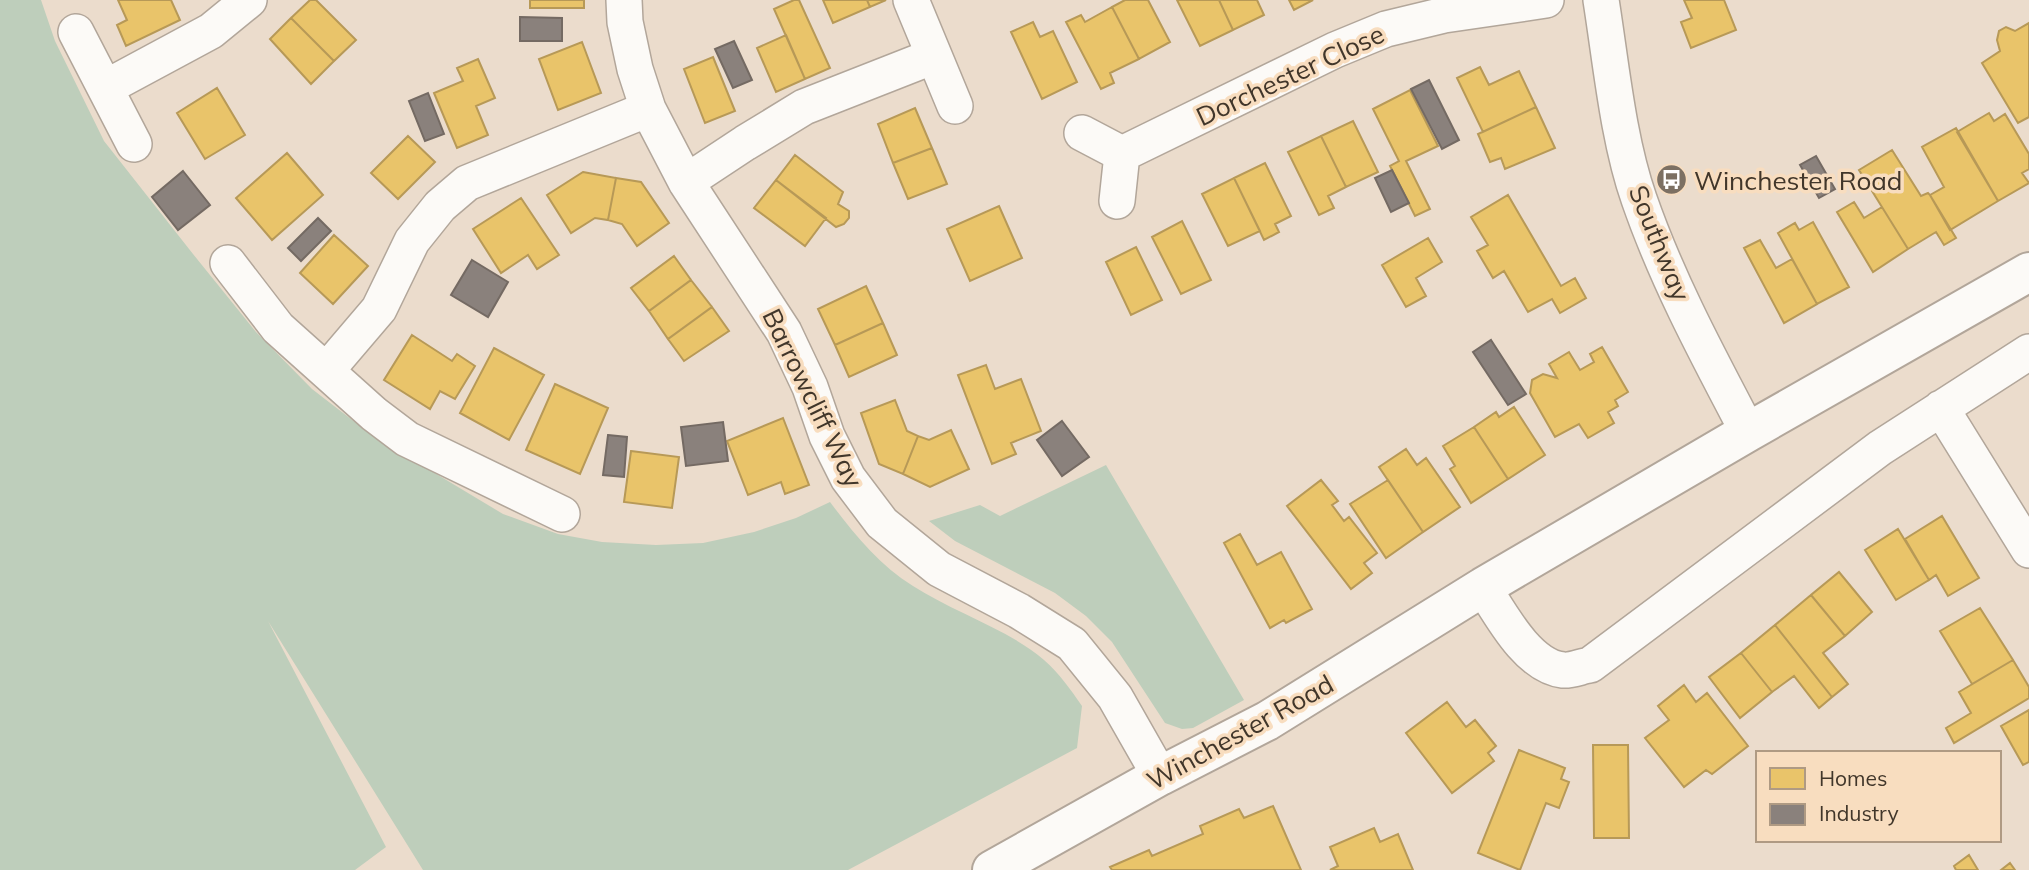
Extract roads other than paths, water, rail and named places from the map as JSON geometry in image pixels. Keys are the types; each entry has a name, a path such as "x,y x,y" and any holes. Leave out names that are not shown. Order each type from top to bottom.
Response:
{"street":[{"path":"105,88 211,31 249,0"},
{"name":"Barrowcliff Way","path":"624,0 625,22 635,69 648,109 686,182 784,332 810,387 827,436 848,478 882,523 939,569 1018,611 1072,644 1115,697 1160,776"},
{"path":"911,0 955,106"},
{"name":"Dorchester Close","path":"1122,154 1335,50 1386,29 1444,15 1546,0"},
{"name":"Southway","path":"1601,0 1620,122 1639,198 1703,346 1748,432"},
{"path":"76,32 134,144"},
{"path":"686,182 804,107 934,56"},
{"path":"327,370 379,309 412,241 440,206 467,183 648,109"},
{"path":"1082,133 1122,154 1117,201"},
{"path":"228,262 278,328 374,414 407,439 562,514"},
{"name":"Winchester Road","path":"992,870 1160,776 1267,721 1483,587 2029,272"},
{"path":"1483,587 1517,639 1540,661 1562,670 1590,665 1869,456 2029,352"},
{"path":"1941,408 2029,550"}],"place":[{"name":"Winchester Road","path":"1671,180"}]}
